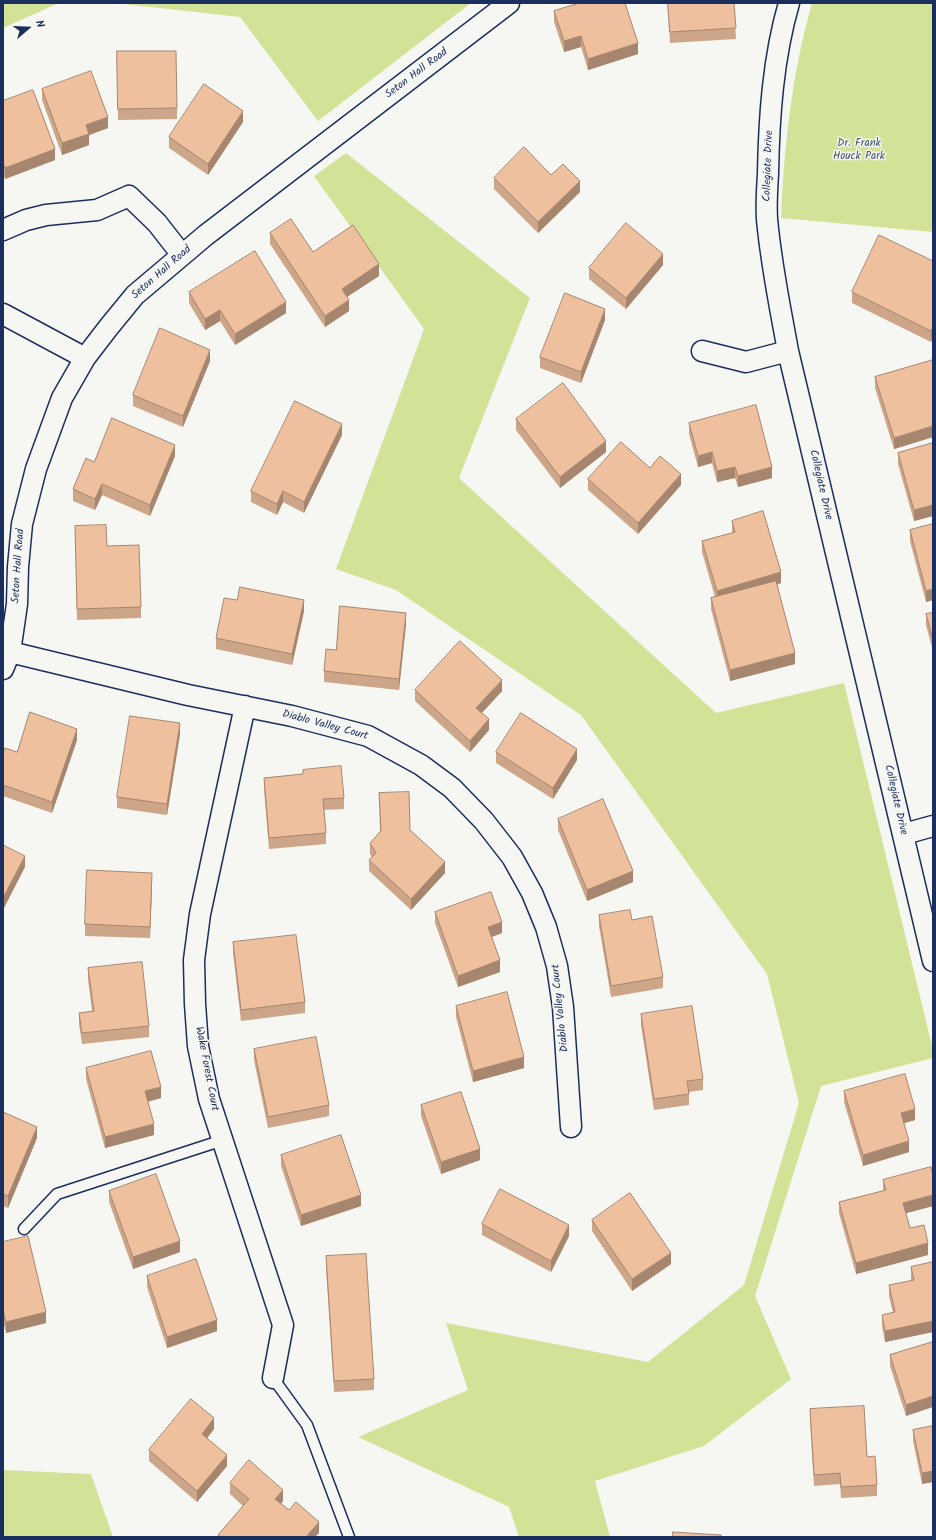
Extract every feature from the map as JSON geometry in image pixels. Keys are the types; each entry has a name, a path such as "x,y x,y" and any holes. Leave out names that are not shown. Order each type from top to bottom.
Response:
{"street":[{"name":"Seton Hall Road","path":"6,661 17,604 18,567 22,524 36,469 62,398 85,358 135,295 182,255 509,3"},
{"name":"Collegiate Drive","path":"789,3 781,30 773,85 768,154 767,217 773,273 788,351 933,961"},
{"path":"3,230 26,220 46,215 97,210 129,196 157,223 182,255"},
{"path":"3,314 85,358"},
{"path":"702,351 746,362 788,351"},
{"name":"Diablo Valley Court","path":"6,661 162,689 312,721 368,736 421,765 452,788 484,821 512,857 532,893 546,927 557,966 563,1007 571,1127"},
{"name":"Wake Forest Court","path":"244,706 200,914 194,960 194,1004 198,1046 209,1099 283,1325 273,1378"},
{"path":"904,834 933,826"}],"lane":[{"path":"24,1229 57,1194 223,1140"},
{"path":"273,1378 307,1425 349,1537"}],"green space":[{"path":"3,3 59,3 3,28"},
{"path":"114,3 471,3 318,121 240,17"},
{"name":"Dr. Frank Houck Park","path":"812,3 933,3 933,232 781,218 784,164 790,110 799,56"},
{"path":"346,153 530,298 459,478 716,713 844,683 933,1050 933,1058 821,1086 755,1296 791,1379 704,1446 595,1481 610,1537 519,1537 509,1507 358,1437 468,1390 446,1323 648,1362 744,1285 799,1103 767,974 581,715 396,590 336,569 424,329 314,176"},
{"path":"3,1470 91,1474 113,1537 3,1537"}],"building":[{"path":"580,3 625,3 638,43 588,59 581,36 564,41 554,11"},
{"path":"668,3 734,3 736,28 670,32"},
{"path":"117,51 176,51 177,108 118,109"},
{"path":"91,71 108,117 86,125 89,134 62,143 42,89"},
{"path":"204,84 243,111 208,164 169,137"},
{"path":"33,90 55,149 5,168 3,162 3,101"},
{"path":"524,147 551,175 563,164 580,181 538,222 494,178"},
{"path":"291,219 313,252 353,225 379,264 342,289 349,300 325,316 270,233"},
{"path":"626,223 663,254 626,298 589,268"},
{"path":"879,235 933,261 933,327 931,331 852,292"},
{"path":"255,251 286,302 235,334 220,310 205,319 189,292"},
{"path":"565,293 605,309 581,372 540,357"},
{"path":"160,328 210,350 183,416 133,395"},
{"path":"933,360 933,426 894,438 875,377"},
{"path":"563,383 606,441 560,477 516,419"},
{"path":"295,401 342,424 304,502 283,491 277,504 251,491"},
{"path":"756,405 772,467 738,476 735,467 717,471 712,452 698,456 689,423"},
{"path":"112,418 175,445 150,505 102,484 95,499 73,489 86,458 94,462"},
{"path":"621,442 650,468 660,456 681,474 638,523 588,479"},
{"path":"933,443 933,505 914,510 898,453"},
{"path":"763,511 781,572 717,591 702,541 735,532 732,521"},
{"path":"933,524 933,589 926,591 910,530"},
{"path":"106,525 107,546 139,545 141,607 77,609 75,526"},
{"path":"776,581 795,653 730,670 711,598"},
{"path":"240,587 304,600 292,654 216,638 224,598 237,600"},
{"path":"340,606 406,613 399,679 324,671 326,649 336,650"},
{"path":"933,613 933,640 926,614"},
{"path":"460,641 502,680 476,708 489,719 470,741 415,690"},
{"path":"30,712 77,729 52,802 3,785 3,753 5,748 17,752"},
{"path":"521,713 577,749 553,788 496,752"},
{"path":"130,716 180,723 167,804 117,797"},
{"path":"341,766 344,798 323,799 326,833 269,838 264,778 303,774 303,770"},
{"path":"409,792 410,830 445,862 411,899 369,860 376,853 370,843 381,831 379,793"},
{"path":"603,799 633,871 587,890 558,819"},
{"path":"3,845 25,856 3,898"},
{"path":"87,870 152,873 150,927 85,924"},
{"path":"491,892 502,922 488,927 500,960 458,976 435,912"},
{"path":"630,910 632,920 652,916 663,977 611,986 599,915"},
{"path":"296,935 305,1002 241,1010 233,942"},
{"path":"142,962 149,1026 82,1033 79,1013 94,1011 88,968"},
{"path":"507,992 524,1057 473,1071 456,1006"},
{"path":"692,1006 703,1079 687,1081 689,1094 654,1099 641,1014"},
{"path":"316,1037 329,1105 268,1117 254,1049"},
{"path":"151,1051 161,1087 145,1091 154,1124 105,1137 86,1068"},
{"path":"905,1074 915,1109 901,1113 909,1141 863,1155 844,1091"},
{"path":"461,1092 480,1149 441,1162 421,1105"},
{"path":"3,1112 37,1127 8,1196 3,1194"},
{"path":"341,1135 361,1195 301,1215 281,1155"},
{"path":"931,1167 933,1175 933,1195 903,1203 910,1228 924,1225 928,1243 856,1263 839,1202 886,1190 883,1180"},
{"path":"156,1174 180,1241 133,1257 109,1191"},
{"path":"500,1189 569,1225 551,1261 482,1224"},
{"path":"630,1193 671,1253 632,1279 592,1220"},
{"path":"28,1236 46,1312 6,1322 3,1310 3,1242"},
{"path":"366,1254 374,1379 334,1381 326,1256"},
{"path":"196,1259 217,1320 167,1337 147,1276"},
{"path":"933,1262 933,1321 885,1331 882,1315 895,1312 889,1285 914,1280 911,1267"},
{"path":"933,1342 933,1396 906,1405 890,1355"},
{"path":"191,1399 214,1418 202,1434 227,1455 197,1491 149,1450"},
{"path":"864,1406 867,1457 875,1456 877,1485 841,1487 840,1473 814,1475 810,1409"},
{"path":"933,1426 933,1471 922,1473 913,1430"},
{"path":"249,1460 283,1490 275,1499 289,1510 296,1502 319,1522 306,1537 221,1537 218,1535 249,1499 230,1483"},
{"path":"673,1532 721,1535 721,1537 673,1537"}]}
